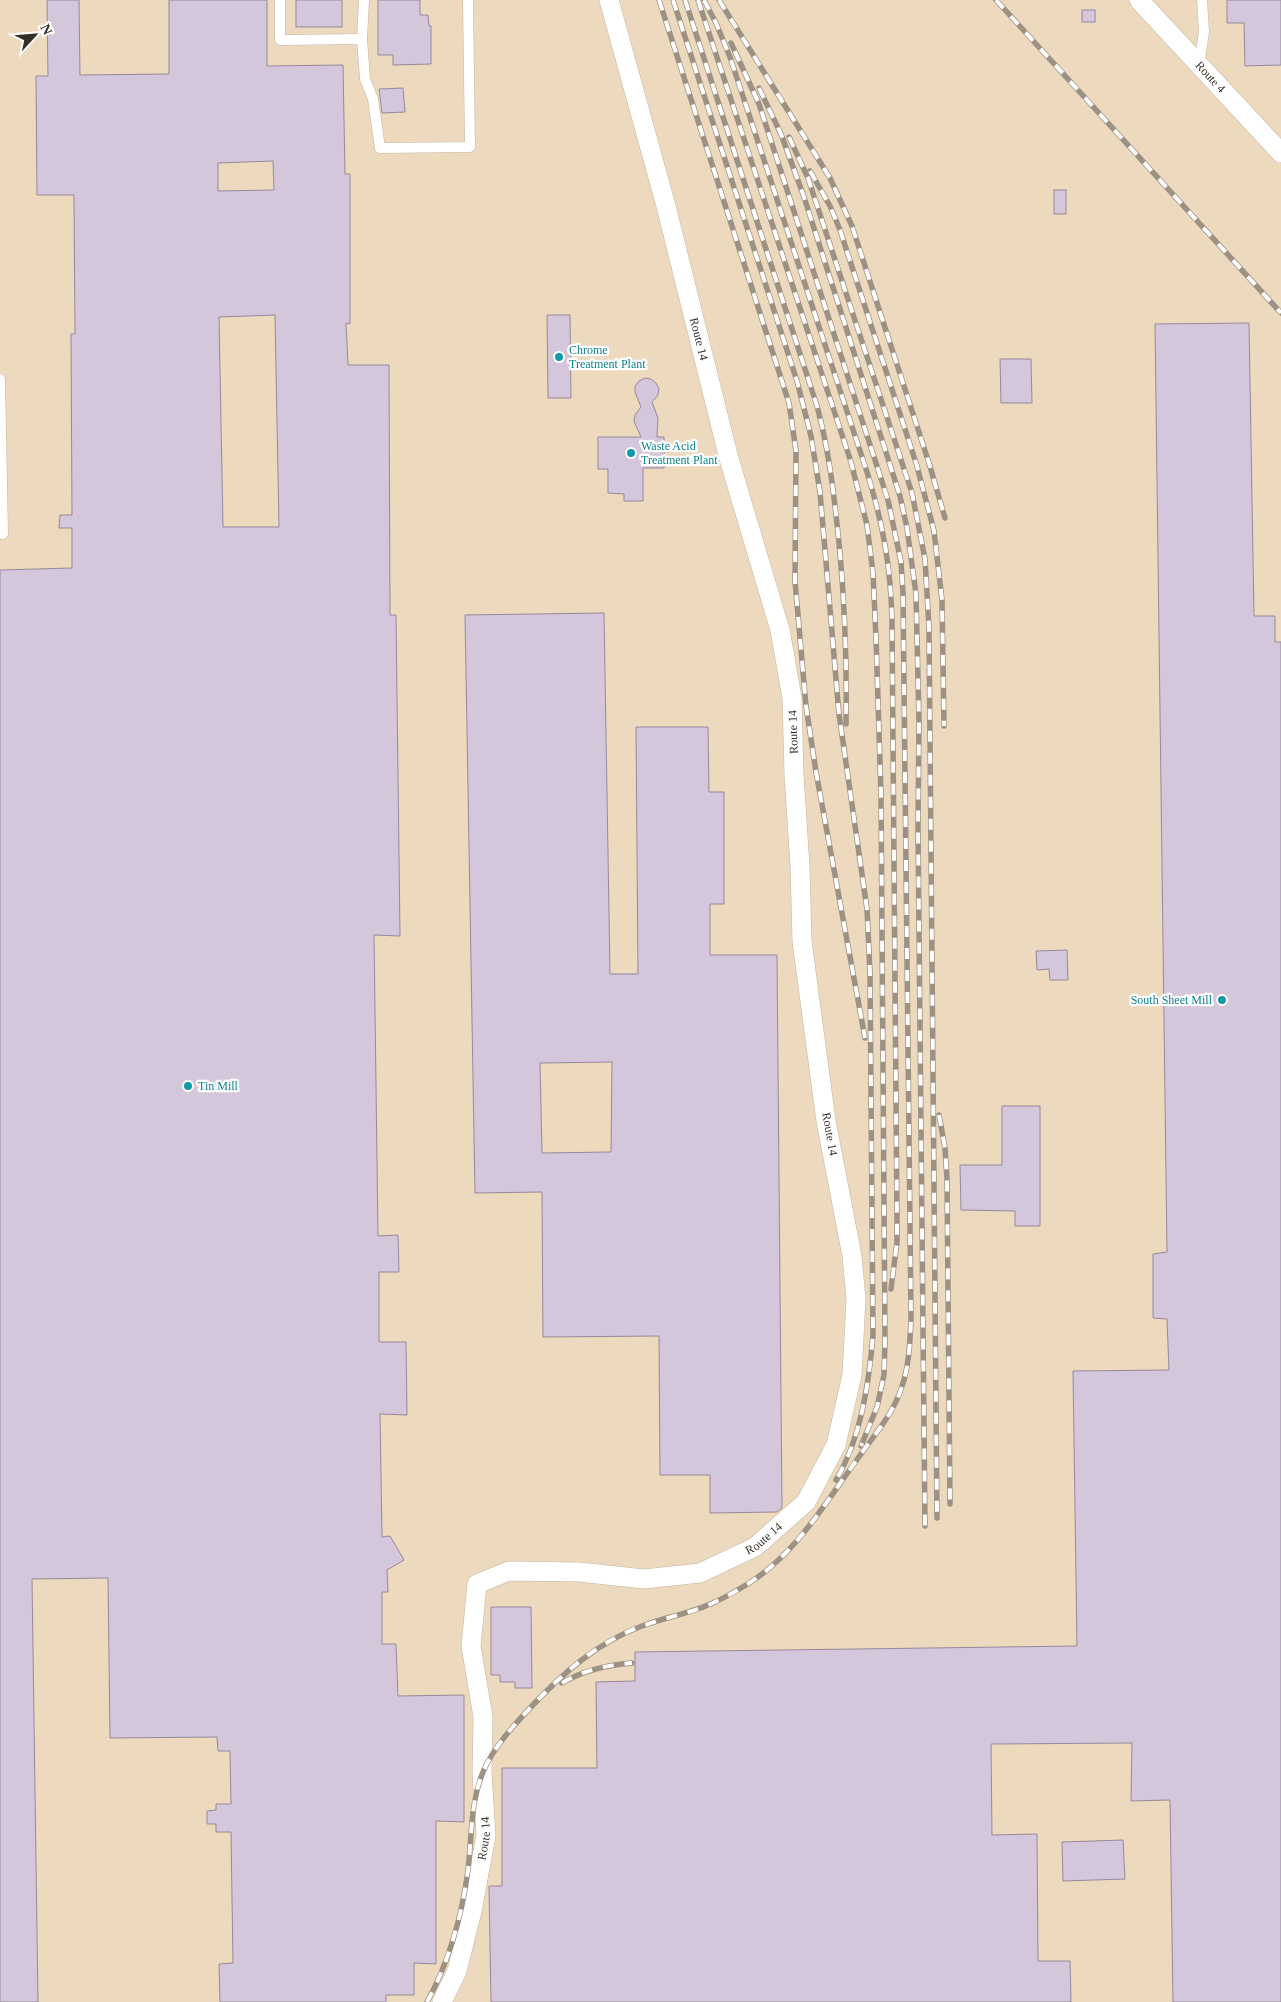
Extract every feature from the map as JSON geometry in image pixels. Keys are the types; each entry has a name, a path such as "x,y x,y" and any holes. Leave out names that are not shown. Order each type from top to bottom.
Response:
{"street":[{"name":"Route 14","path":"442,2002 457,1971 472,1911 486,1835 482,1774 483,1717 471,1646 477,1584 509,1571 579,1572 644,1579 700,1573 755,1547 806,1502 836,1445 852,1375 856,1299 852,1256 826,1120 802,941 792,698 780,630 729,459 666,206 609,0"},
{"name":"Route 4","path":"1139,0 1281,153"}],"lane":[{"path":"280,0 280,40 362,39"},
{"path":"364,0 362,39 365,79 373,99 380,148 470,147 468,0"},
{"path":"1199,65 1204,32 1202,0"},
{"path":"0,379 4,534"}],"shaded area":[{"path":"0,0 1281,0 1281,2002 0,2002"}],"building":[{"name":"Tin Mill","path":"47,0 79,0 80,75 169,74 169,0 267,0 267,66 343,65 345,174 350,174 350,324 346,323 348,365 389,365 390,615 396,615 400,936 374,935 378,1236 398,1235 399,1272 379,1272 379,1342 406,1342 407,1415 380,1414 382,1537 390,1536 404,1560 387,1570 388,1592 382,1592 382,1644 396,1644 398,1696 464,1695 464,1822 436,1821 436,1964 414,1963 414,1995 386,1995 386,2002 220,2002 219,1964 233,1963 231,1832 216,1832 216,1824 207,1824 207,1811 216,1810 216,1804 231,1804 230,1751 218,1751 217,1737 110,1738 108,1578 32,1579 38,2002 0,2002 0,570 72,568 72,528 59,528 60,515 72,515 71,334 75,334 74,195 37,195 36,76 48,76","holes":["273,161 274,190 218,191 218,163","275,315 279,527 223,527 219,317"]},
{"path":"296,0 342,0 342,27 296,27"},
{"path":"378,0 420,0 420,15 428,15 429,26 431,26 431,64 393,65 393,55 378,55"},
{"path":"1227,0 1281,0 1281,65 1245,66 1244,23 1227,23"},
{"path":"1082,10 1095,10 1095,22 1082,22"},
{"path":"403,88 405,112 382,113 379,89"},
{"path":"1054,190 1066,190 1066,214 1054,214"},
{"name":"Chrome Treatment Plant","path":"547,315 570,315 571,398 548,398"},
{"name":"South Sheet Mill","path":"1249,323 1254,616 1275,616 1275,642 1281,642 1281,2002 1173,2002 1170,1800 1131,1801 1132,1743 991,1744 992,1835 1037,1834 1038,1961 1070,1961 1071,2002 491,2002 489,1886 502,1886 502,1768 597,1768 596,1682 635,1681 635,1652 1077,1646 1073,1371 1169,1370 1167,1319 1153,1318 1153,1254 1167,1252 1155,324"},
{"path":"1000,359 1031,359 1032,403 1001,403"},
{"path":"645,378 651,379 659,389 658,395 652,402 658,418 657,437 664,437 664,468 643,468 643,501 624,501 624,494 608,493 608,469 598,469 598,437 641,437 634,421 635,415 641,407 635,392 635,386"},
{"path":"604,613 610,974 638,974 636,727 708,727 709,792 724,792 724,904 710,904 710,955 777,955 782,1508 777,1512 710,1513 710,1475 660,1475 659,1336 543,1337 542,1192 475,1193 465,615","holes":["612,1062 611,1152 542,1153 540,1063"]},
{"path":"1067,950 1068,980 1050,980 1049,969 1037,970 1036,951"},
{"path":"1002,1106 1040,1106 1040,1226 1015,1226 1015,1211 961,1210 960,1165 1002,1165"},
{"path":"491,1607 531,1607 532,1688 515,1688 515,1682 500,1682 500,1675 491,1675"},
{"path":"1123,1840 1125,1879 1063,1881 1062,1842"}],"railway":[{"path":"659,0 789,403 796,451 795,581 806,706 816,772 865,1038"},
{"path":"673,0 797,381 811,436 820,492 839,714 867,909 870,973 873,1335 866,1391 858,1428 845,1464 836,1480"},
{"path":"685,0 822,424 832,479 840,553 845,639 846,724"},
{"path":"698,0 851,462 867,525 873,573 881,794 885,1340 884,1375 877,1407 861,1446"},
{"path":"704,0 730,57 867,472 878,510 888,564 892,622 897,1220 897,1242 891,1289"},
{"path":"719,0 830,178 852,226 945,518"},
{"path":"996,0 1281,313"},
{"path":"427,2002 442,1971 454,1938 468,1870 474,1808 479,1784 487,1763 504,1738 543,1694 596,1650 642,1626 706,1606 719,1600 746,1585 779,1560 820,1512 884,1422 894,1406 905,1378 911,1318 903,593 901,562 888,500 759,104 731,43"},
{"path":"759,88 781,134 804,197 900,496 907,528 916,594 919,721 918,829 925,1526"},
{"path":"789,137 808,178 912,493 925,559 929,628 937,1518"},
{"path":"810,171 830,206 840,230 917,466 934,531 942,600 944,726"},
{"path":"939,1115 945,1148 947,1179 950,1504"},
{"path":"562,1683 596,1669 632,1663"}],"place":[{"name":"Chrome Treatment Plant","path":"559,357"},
{"name":"Waste Acid Treatment Plant","path":"631,453"},
{"name":"South Sheet Mill","path":"1222,1000"},
{"name":"Tin Mill","path":"188,1086"}]}
